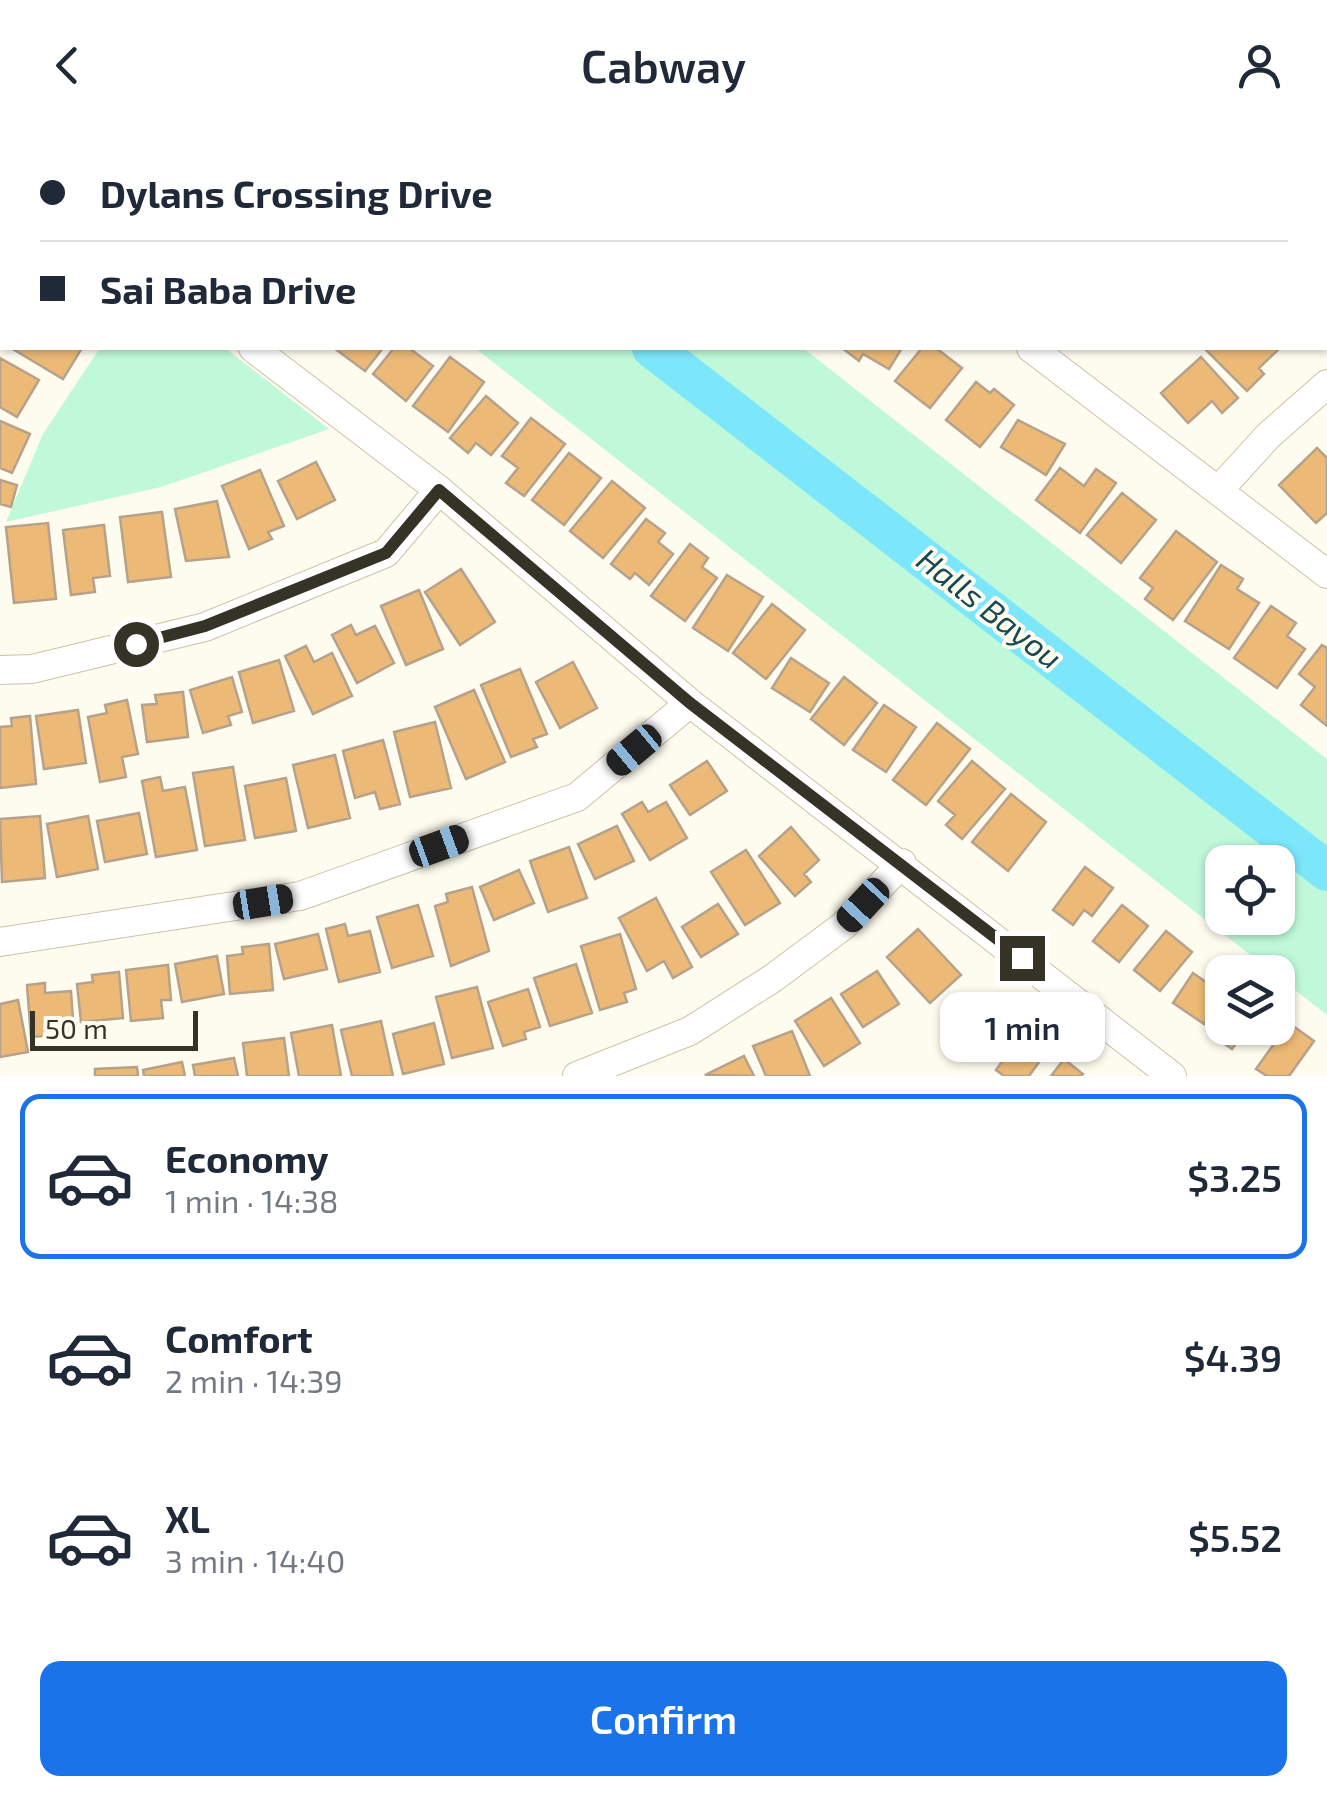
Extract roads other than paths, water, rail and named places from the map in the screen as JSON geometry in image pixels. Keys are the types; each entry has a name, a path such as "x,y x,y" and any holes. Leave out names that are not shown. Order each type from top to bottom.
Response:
{"street":[{"path":"256,350 439,490 690,703 902,863 1172,1076"},
{"path":"1034,350 1327,574"},
{"path":"1218,490 1268,436 1327,384"},
{"path":"0,670 32,669 205,626 386,553 439,490"},
{"path":"0,942 300,896 577,797 690,703"},
{"path":"577,1076 690,1031 773,978 844,926 902,863"}],"waterway":[{"name":"Halls Bayou","path":"655,350 1327,871"}]}
